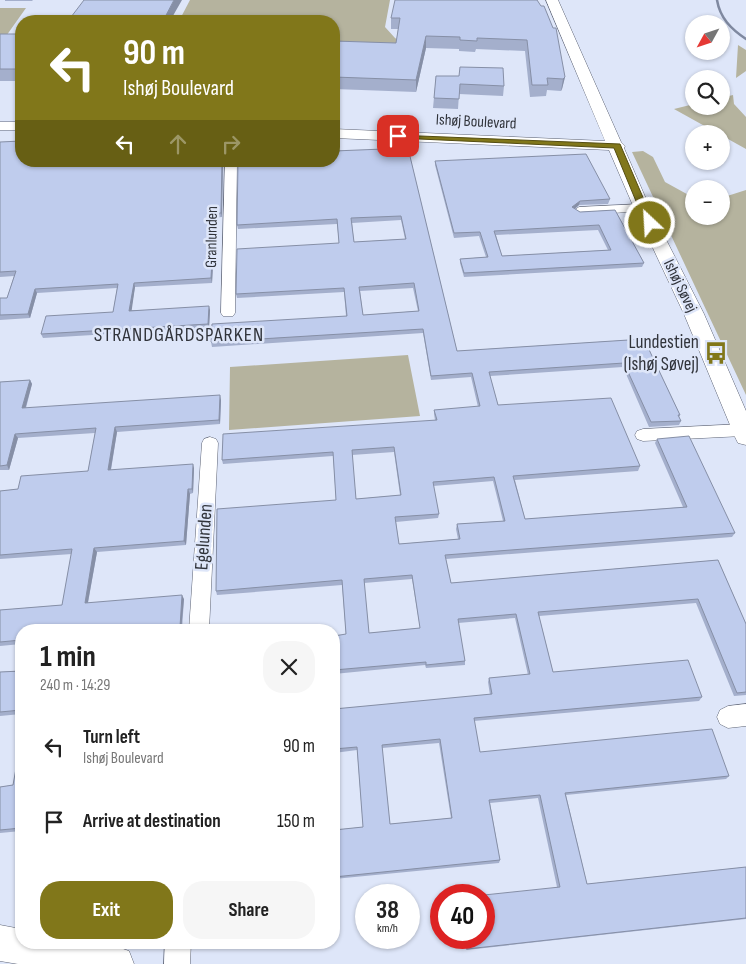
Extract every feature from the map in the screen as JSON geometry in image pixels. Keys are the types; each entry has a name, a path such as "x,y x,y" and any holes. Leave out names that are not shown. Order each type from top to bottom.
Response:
{"street":[{"name":"Ishøj Søvej","path":"552,0 617,146 642,208 689,304 745,433"},
{"path":"0,126 15,126"},
{"name":"Ishøj Boulevard","path":"340,134 617,146"},
{"name":"Granlunden","path":"228,314 231,167"},
{"path":"579,212 642,208"},
{"path":"643,435 745,433"},
{"name":"Egelunden","path":"199,624 210,443"},
{"path":"0,943 15,946"},
{"path":"33,949 116,964"},
{"path":"177,964 178,949"}],"shaded area":[{"path":"190,0 390,0 385,27 395,38 415,51 340,48 340,15 182,15"},
{"path":"0,8 26,8 21,15 15,15 15,24 4,39 0,39"},
{"path":"738,45 746,50 746,71 736,78"},
{"path":"733,95 734,104 746,117 746,149 730,140 730,125 703,125 674,109 685,106 685,115 730,115 730,96"},
{"path":"643,151 653,157 665,182 685,193 685,225 730,225 730,195 746,190 746,395 632,152"},
{"path":"408,355 420,416 229,430 230,367"}],"building":[{"path":"84,0 174,0 166,15 73,15"},
{"path":"395,0 537,0 541,6 544,6 553,28 556,28 565,77 563,79 547,78 548,85 532,85 527,40 477,38 477,41 460,40 460,37 426,36 416,80 340,77 340,41 396,43 400,18 391,18"},
{"path":"0,34 15,34 15,69 0,69"},
{"path":"460,67 503,68 504,86 460,84 459,99 434,98 436,76 459,76"},
{"path":"15,141 15,167 222,167 221,213 212,213 211,278 134,283 129,311 209,306 208,324 41,334 46,316 113,312 118,284 35,289 28,314 0,315 0,298 7,298 16,271 0,272 0,142"},
{"path":"408,148 457,351 644,339 680,415 678,415 681,421 651,422 624,363 489,372 498,405 611,398 640,466 513,476 525,519 687,507 657,439 689,436 735,533 445,555 451,583 718,560 746,624 746,692 737,693 698,599 538,612 553,672 688,660 702,697 474,718 480,752 712,729 729,776 565,793 587,884 746,867 746,918 495,946 495,894 560,887 540,795 489,800 500,860 340,876 340,829 363,827 357,747 340,748 340,708 492,694 489,678 530,674 516,614 458,619 465,661 426,665 426,662 340,669 340,635 346,634 342,580 216,591 217,509 336,500 333,452 222,460 223,434 437,420 434,410 480,406 472,373 431,376 423,329 211,342 212,324 347,316 344,288 236,294 237,249 339,243 337,219 237,225 238,167 340,167 340,151","holes":["401,216 406,239 354,242 351,218","414,283 419,311 363,315 359,287","394,447 401,495 356,499 352,450","494,477 505,521 457,524 460,539 399,544 395,517 439,514 433,482","412,575 420,628 369,633 364,579","440,739 452,818 390,824 382,745"]},
{"path":"586,154 610,199 580,201 572,207 580,212 615,210 644,263 464,273 460,259 488,257 480,232 454,233 435,161","holes":["599,225 611,250 502,256 494,231"]},
{"path":"30,380 22,408 220,395 219,420 115,427 108,470 193,464 192,489 188,489 184,541 94,548 85,603 182,595 180,624 15,624 15,641 0,642 0,610 62,605 72,549 0,555 0,491 18,489 21,476 88,471 96,428 15,434 7,465 0,466 0,382"},
{"path":"15,671 15,711 0,712 0,672"},
{"path":"15,774 15,829 0,830 0,787 13,785"}],"waterway":[{"path":"717,0 724,18 746,39"}],"place":[{"name":"Lundestien (Ishøj Søvej)","path":"716,353"}],"district":[{"name":"STRANDGÅRDSPARKEN","path":"179,335"}],"route":[{"path":"398,136 617,146 650,223"}]}
